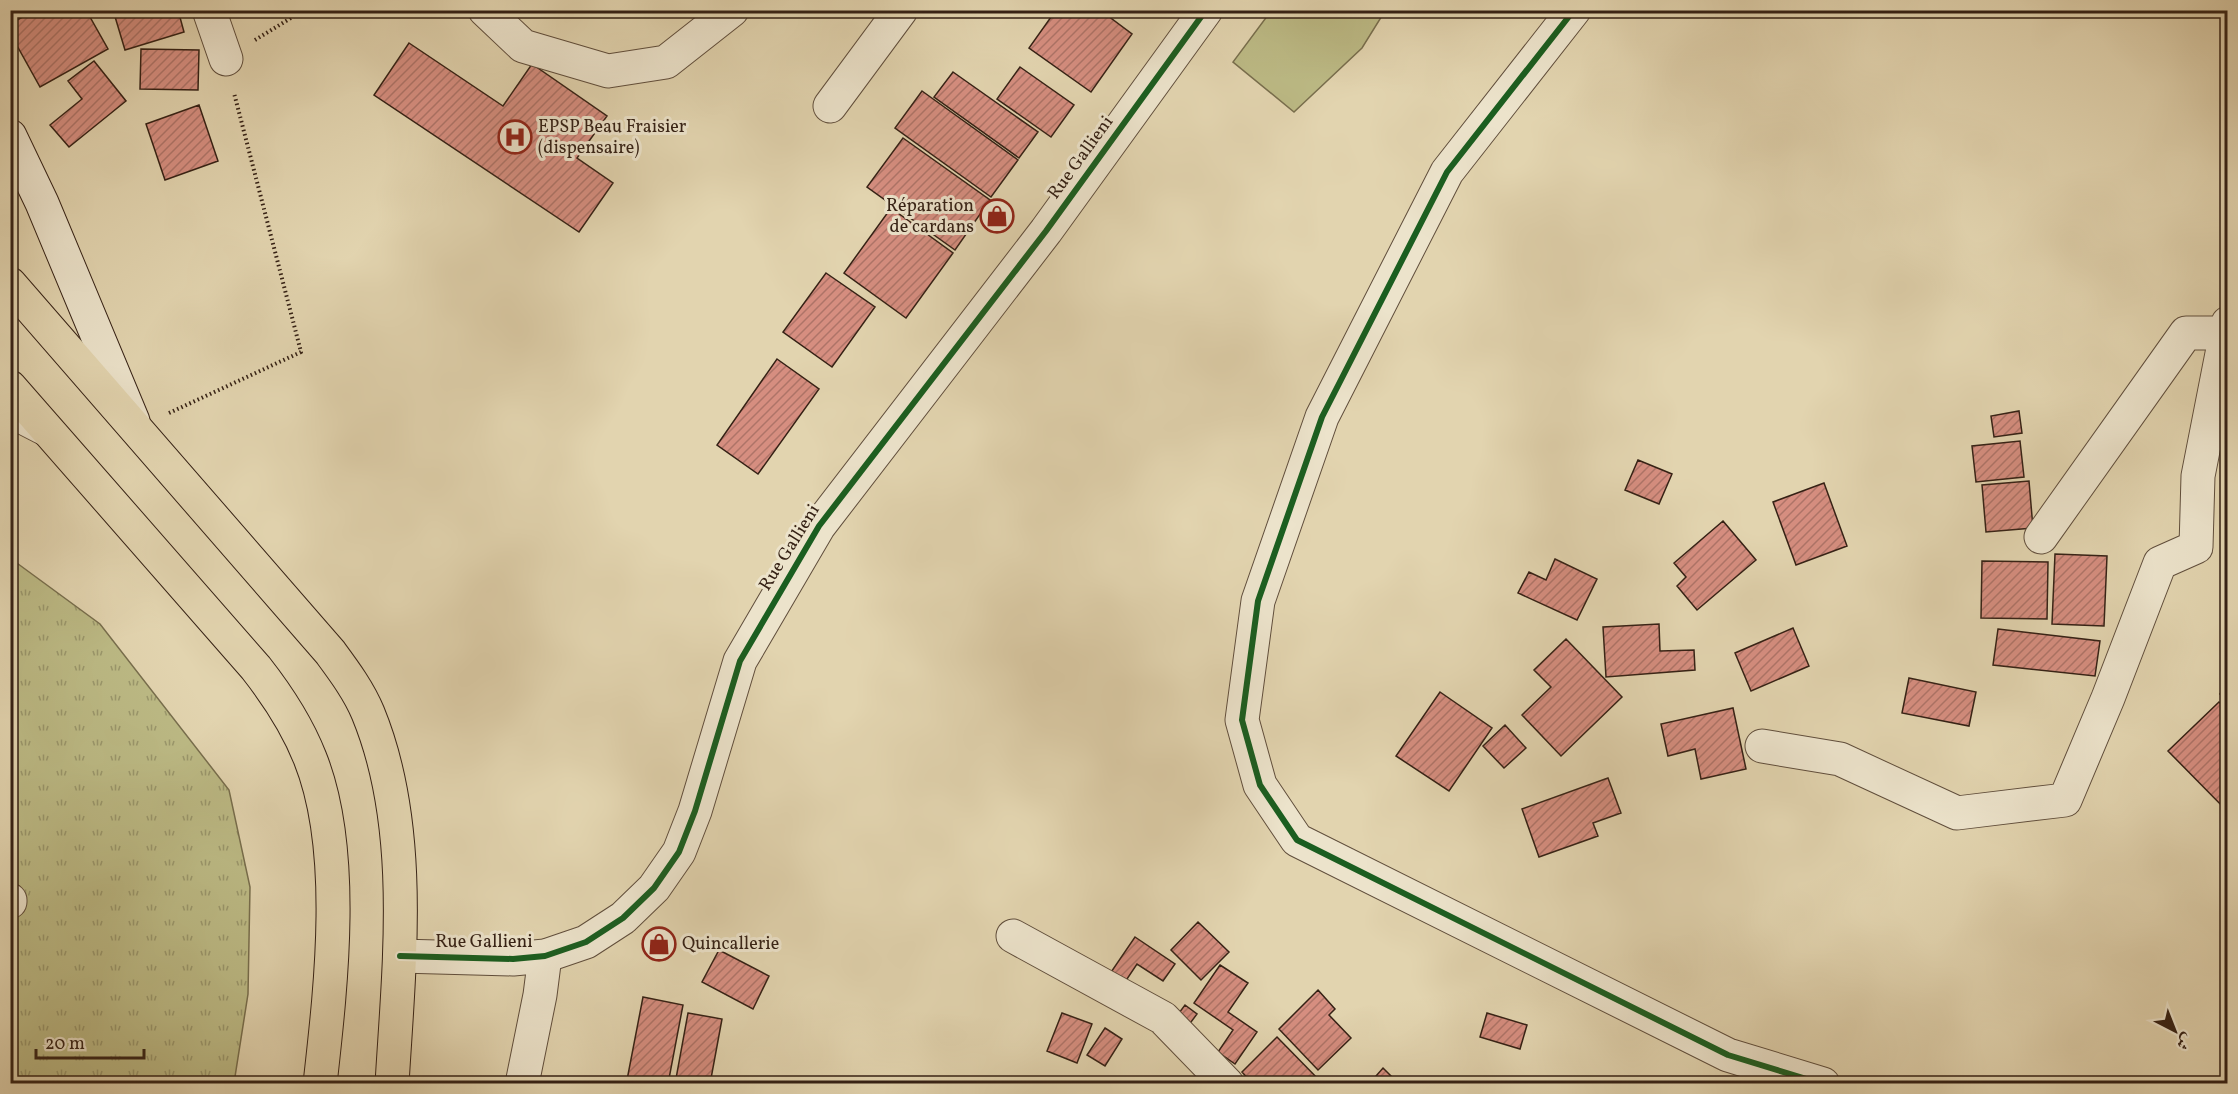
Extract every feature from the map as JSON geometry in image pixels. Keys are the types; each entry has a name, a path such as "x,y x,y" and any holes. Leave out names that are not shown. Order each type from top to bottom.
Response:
{"highway":[{"path":"10,284 330,652 368,712 381,750 394,814 400,909 400,956 392,1083"},
{"path":"10,387 256,668 276,695 310,758 319,785 332,864 329,996 320,1083"}],"street":[{"path":"209,10 225,59"},
{"path":"485,10 523,46 608,71 666,62 732,10"},
{"path":"830,106 901,10"},
{"name":"Rue Gallieni","path":"400,956 513,959 545,956 586,942 623,918 654,888 679,852 695,811 740,661 819,526 1046,231 1206,10"},
{"path":"1574,10 1447,172 1322,417 1258,601 1242,720 1260,785 1297,840 1728,1055 1823,1083"},
{"path":"10,136 42,203 136,428"},
{"path":"1762,746 1840,759 1957,813 2065,801 2160,563 2196,546 2198,476 2226,328 2186,333 2041,537"},
{"path":"1012,936 1163,1018 1227,1083"},
{"path":"522,1083 540,994 545,956"}],"lane":[{"path":"10,418 61,445"}],"path":[{"path":"136,428 301,352 225,59 304,10"}],"green space":[{"path":"1271,11 1385,11 1362,48 1294,112 1233,62"},
{"path":"10,558 100,624 229,790 250,887 248,994 234,1083 11,1083"}],"building":[{"path":"35,10 86,10 108,49 40,87 10,33 10,24"},
{"path":"113,10 178,10 184,32 125,50"},
{"path":"288,10 303,10 300,16"},
{"path":"1056,10 1100,10 1132,34 1091,92 1029,48"},
{"name":"EPSP Beau Fraisier (dispensaire)","path":"409,43 503,106 532,64 607,116 577,158 613,183 579,232 374,95"},
{"path":"141,49 199,50 198,90 140,89"},
{"path":"94,61 126,101 69,147 50,125 82,99 68,81"},
{"path":"1020,67 1074,105 1051,137 997,99"},
{"path":"953,72 1038,132 1019,158 934,97"},
{"path":"922,91 1018,160 991,197 895,128"},
{"path":"199,105 218,161 165,180 146,124"},
{"path":"903,138 990,200 955,250 867,187"},
{"path":"891,208 953,253 906,318 844,273"},
{"path":"826,273 875,307 832,367 783,332"},
{"path":"777,359 819,389 758,474 717,445"},
{"path":"2019,411 2022,433 1994,437 1991,416"},
{"path":"2020,441 2024,477 1976,482 1972,446"},
{"path":"1638,460 1672,474 1659,504 1625,490"},
{"path":"2029,481 2033,528 1986,532 1982,485"},
{"path":"1824,483 1847,546 1796,565 1773,502"},
{"path":"1723,521 1756,560 1697,610 1677,586 1686,577 1674,563"},
{"path":"2055,554 2107,556 2104,626 2052,624"},
{"path":"1555,559 1597,579 1577,620 1518,593 1529,572 1546,580"},
{"path":"1982,561 2048,562 2047,619 1981,618"},
{"path":"1659,624 1660,651 1694,650 1695,670 1606,677 1603,627"},
{"path":"1793,628 1809,666 1751,691 1735,653"},
{"path":"1998,629 2100,641 2095,676 1993,665"},
{"path":"1566,639 1622,697 1561,756 1522,715 1551,687 1534,670"},
{"path":"1909,678 1976,692 1969,726 1902,713"},
{"path":"2228,681 2228,698 2220,694"},
{"path":"1440,692 1492,728 1449,791 1396,756"},
{"path":"2219,702 2228,710 2228,812 2168,751"},
{"path":"1733,708 1746,769 1701,779 1695,749 1668,756 1661,724"},
{"path":"1505,725 1526,748 1504,768 1483,746"},
{"path":"1608,778 1621,813 1593,823 1598,836 1539,857 1522,809"},
{"path":"1198,922 1229,952 1201,980 1171,950"},
{"path":"1135,937 1175,964 1163,981 1137,964 1121,988 1107,978"},
{"path":"719,950 769,976 753,1009 702,982"},
{"path":"1220,965 1248,983 1228,1012 1257,1032 1235,1064 1218,1052 1233,1030 1194,1003"},
{"path":"1318,990 1335,1009 1329,1015 1351,1038 1318,1070 1279,1029"},
{"path":"643,997 683,1005 668,1084 644,1084 627,1080"},
{"path":"1185,1005 1197,1014 1182,1034 1170,1025"},
{"path":"688,1013 722,1019 710,1084 675,1084"},
{"path":"1062,1013 1092,1024 1077,1063 1047,1051"},
{"path":"1487,1013 1527,1025 1520,1049 1480,1037"},
{"path":"1105,1028 1122,1039 1105,1066 1087,1055"},
{"path":"1277,1037 1323,1084 1253,1084 1242,1072"},
{"path":"1383,1068 1399,1084 1369,1084"}],"cycle path":[{"path":"400,956 513,959 545,956 586,942 623,918 654,888 679,852 695,811 740,661 819,526 1046,231 1206,10"},
{"path":"1574,10 1447,172 1322,417 1258,601 1242,720 1260,785 1297,840 1728,1055 1823,1084"}],"place":[{"name":"EPSP Beau Fraisier (dispensaire)","path":"515,137"},
{"name":"Réparation de cardans","path":"997,216"},
{"name":"Quincallerie","path":"659,944"}]}
